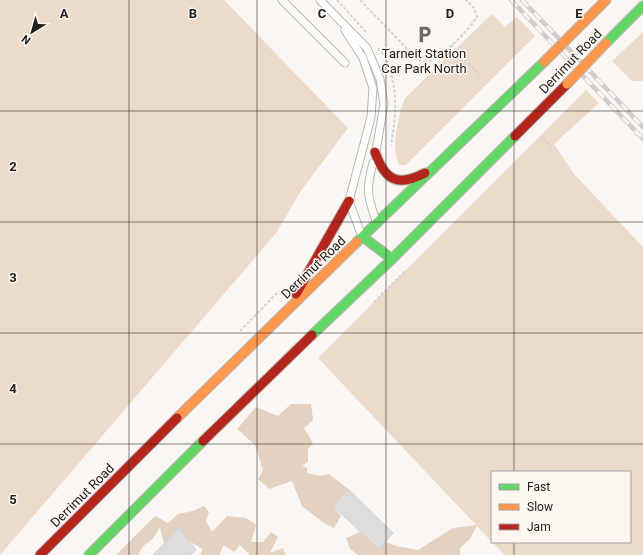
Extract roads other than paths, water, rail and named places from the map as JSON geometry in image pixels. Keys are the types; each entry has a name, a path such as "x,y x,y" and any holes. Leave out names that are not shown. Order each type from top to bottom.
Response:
{"main road":[{"name":"Derrimut Road","path":"40,555 363,237 380,231 432,168 544,62 606,0"},
{"name":"Derrimut Road","path":"89,555 245,399 392,259 643,6"},
{"path":"375,152 378,163 391,179 397,182 412,181 432,168"},
{"path":"287,311 349,201"},
{"path":"380,231 392,259"},
{"path":"363,237 392,259"}],"lane":[{"path":"282,0 345,63"},
{"path":"320,0 367,48 380,79 384,104 367,185 368,198 380,231"},
{"path":"336,17 363,58 373,88 371,116 349,201 355,220 363,237"}],"railway":[{"path":"511,0 643,139"},
{"path":"522,0 643,127"}],"place":[{"name":"Tarneit Station Car Park North","path":"424,34"}]}
